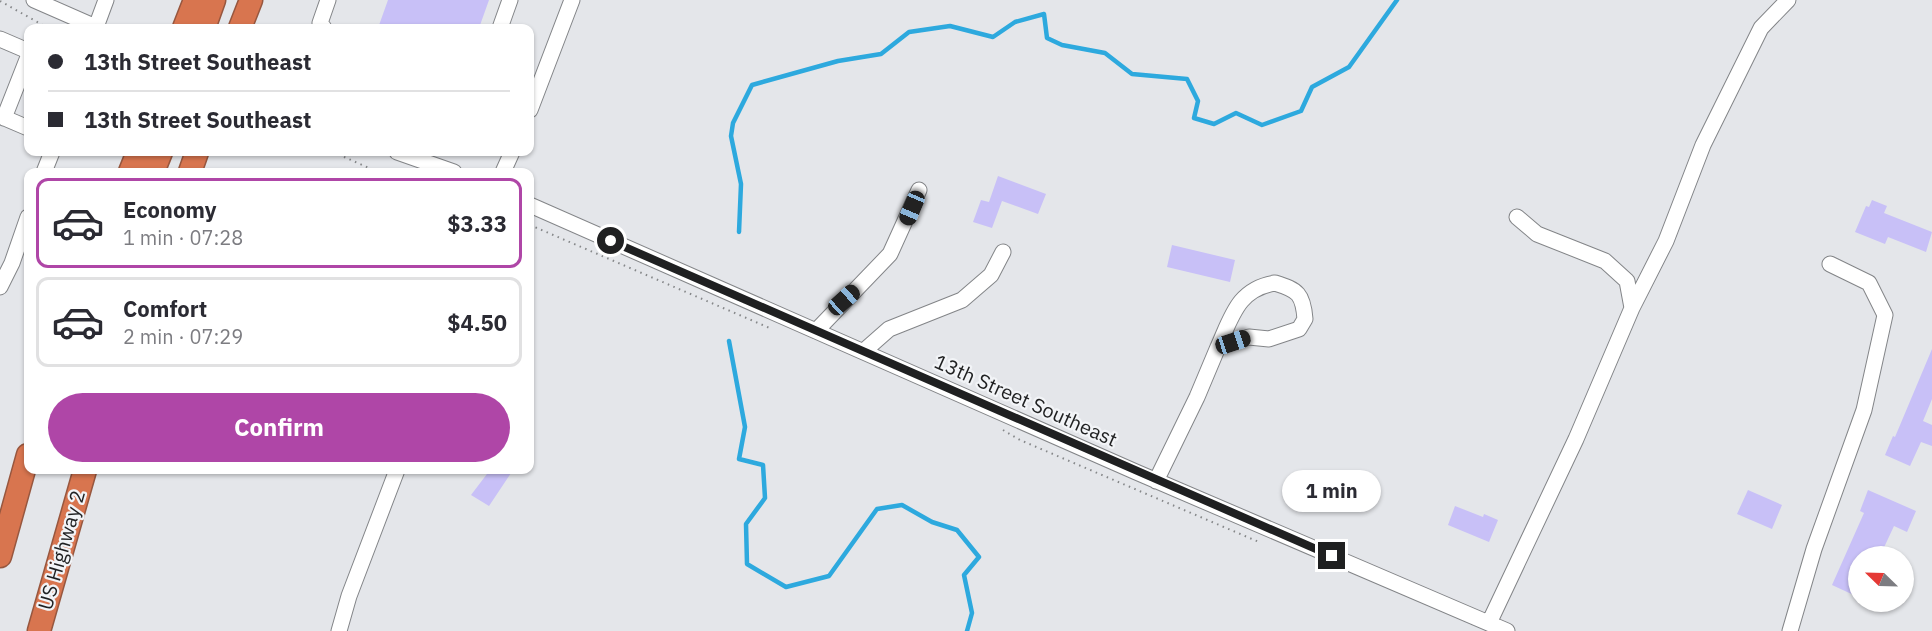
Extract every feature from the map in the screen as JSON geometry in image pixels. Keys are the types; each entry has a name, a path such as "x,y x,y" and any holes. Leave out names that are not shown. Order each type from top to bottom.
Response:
{"highway":[{"path":"186,24 195,0"},
{"path":"205,24 214,0"},
{"path":"241,24 250,0"},
{"path":"0,556 24,469"},
{"path":"58,556 68,474"},
{"name":"US Highway 2","path":"39,631 58,556 83,474"}],"street":[{"path":"34,0 88,24"},
{"path":"98,24 106,0"},
{"path":"322,24 328,0"},
{"path":"501,24 510,0"},
{"path":"534,100 572,0"},
{"path":"1489,623 1581,428 1632,309 1666,241 1703,145 1761,28 1788,0"},
{"path":"0,39 24,49"},
{"path":"24,66 2,117 24,126"},
{"path":"408,156 442,168"},
{"path":"816,331 890,254 919,190"},
{"name":"13th Street Southeast","path":"534,207 1156,481 1508,631"},
{"path":"1517,217 1537,234 1605,261 1627,281 1632,309"},
{"path":"0,287 12,263 24,228"},
{"path":"864,351 889,329 962,300 991,275 1003,252"},
{"path":"1790,631 1814,549 1864,410 1885,315 1869,283 1830,264"},
{"path":"1156,481 1197,397 1218,347 1240,300 1258,285 1275,283 1292,288 1303,301 1305,319 1299,329 1269,339 1249,337 1218,347"},
{"path":"339,631 349,596 395,474"}],"path":[{"path":"0,1 41,24"},
{"path":"342,156 369,168"}],"building":[{"path":"388,0 489,0 480,24 379,24"},
{"path":"998,176 1046,194 1038,214 1002,201 992,228 973,222 981,200 989,202"},
{"path":"1872,200 1887,206 1884,213 1932,232 1926,252 1888,237 1885,244 1855,232 1866,206 1869,207"},
{"path":"1172,245 1235,260 1230,282 1167,267"},
{"path":"1932,349 1932,399 1923,421 1932,425 1932,446 1921,442 1910,466 1885,455 1893,436 1895,437"},
{"path":"487,474 510,474 489,506 471,495"},
{"path":"1748,490 1782,505 1772,529 1737,514"},
{"path":"1868,490 1916,511 1907,532 1894,526 1885,546 1849,546 1864,513 1860,511"},
{"path":"1455,506 1498,520 1489,542 1448,525"},
{"path":"1848,549 1848,592 1832,585"}],"waterway":[{"path":"739,232 741,184 731,136 733,123 752,85 838,61 881,54 909,32 950,26 993,37 1015,22 1044,14 1047,38 1062,45 1105,53 1132,74 1187,79 1198,101 1194,118 1214,124 1236,113 1262,125 1301,111 1312,87 1349,67 1397,0"},
{"path":"729,341 745,427 739,459 763,465 765,498 746,524 747,564 786,587 829,576 877,509 902,505 932,522 957,530 979,557 964,575 972,613 967,631"}],"route":[{"path":"611,241 1332,556"}]}
